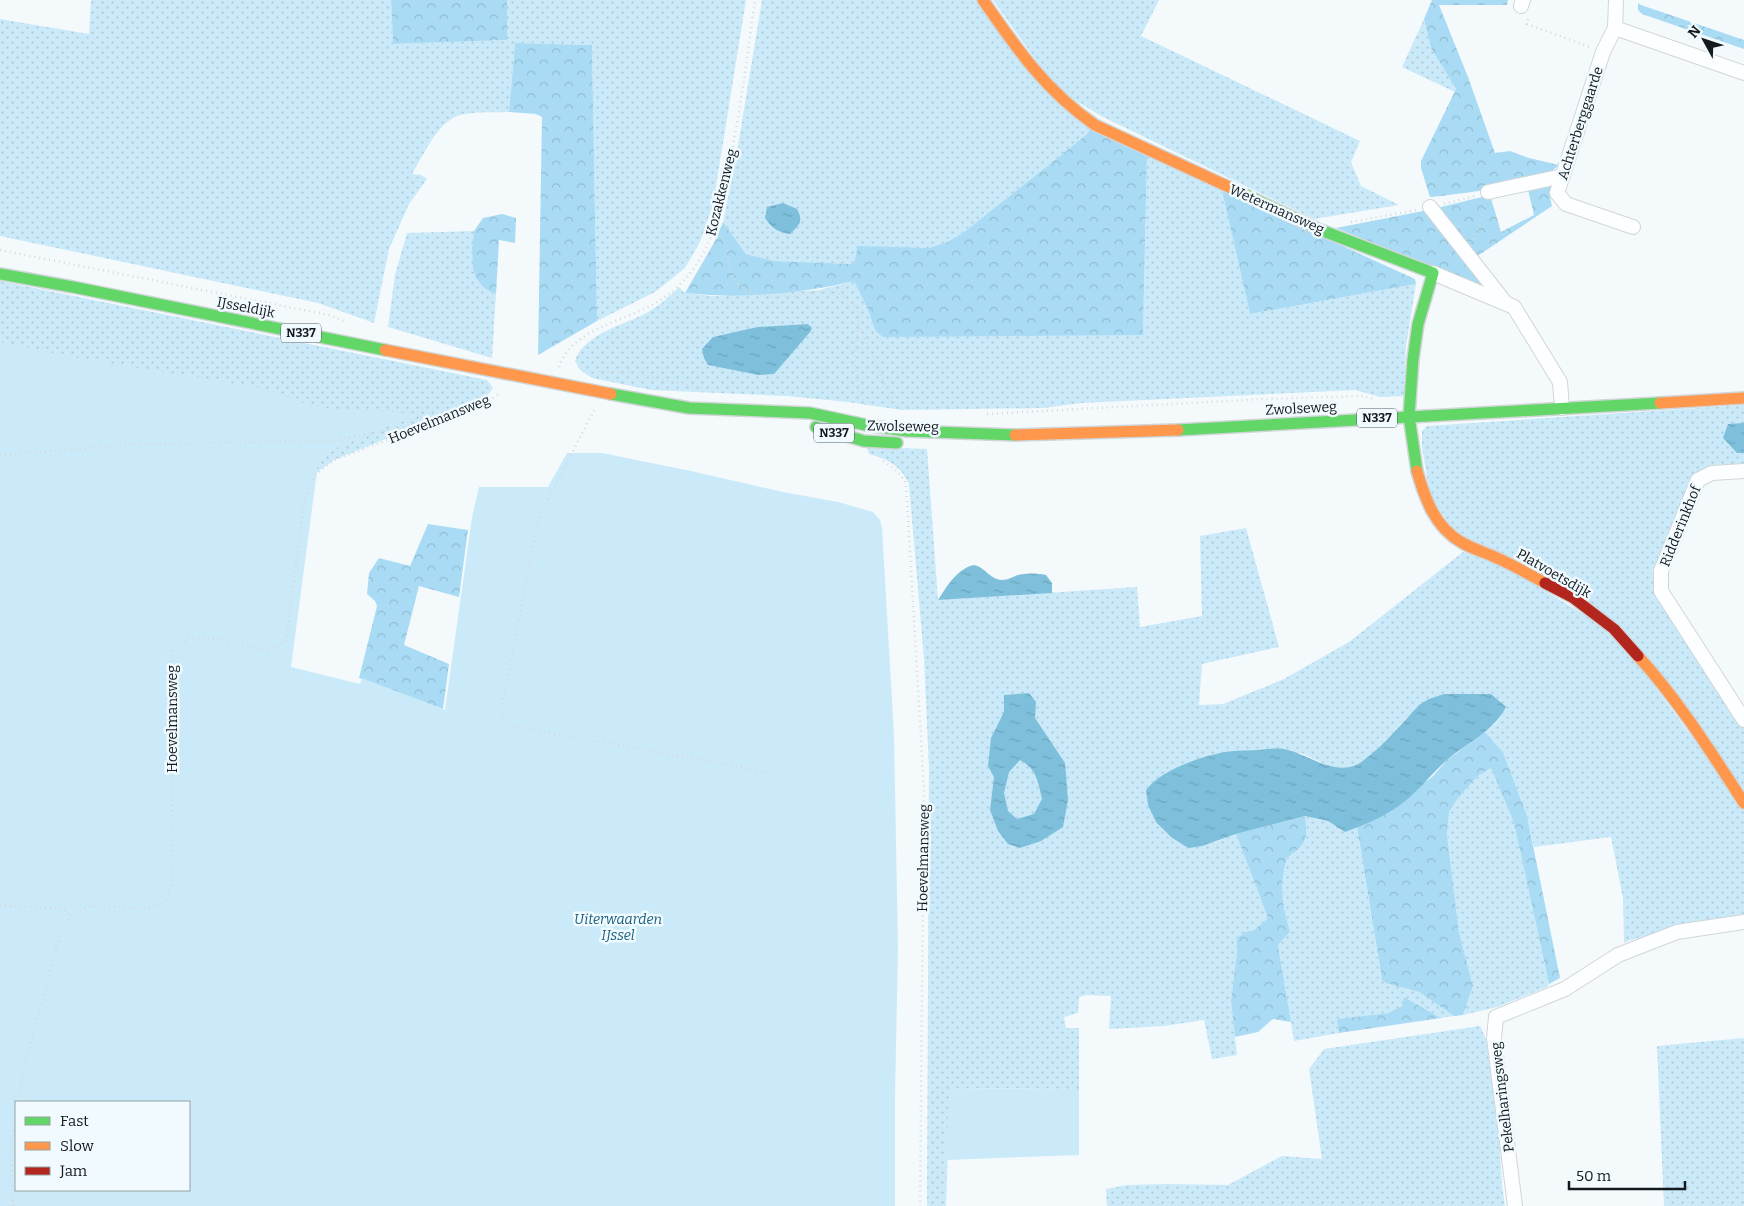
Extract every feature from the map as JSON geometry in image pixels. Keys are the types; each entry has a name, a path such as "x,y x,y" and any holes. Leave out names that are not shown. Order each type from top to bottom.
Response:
{"main road":[{"name":"Wetermansweg","path":"983,0 1028,64 1055,96 1095,125 1318,229 1433,272"},
{"name":"Platvoetsdijk","path":"1433,272 1418,324 1408,416 1415,450 1416,466 1425,499 1436,518 1450,535 1462,543 1498,558 1572,597 1614,629 1655,674 1690,720 1744,802"},
{"name":"IJsseldijk","path":"0,274 507,375 603,392"},
{"name":"Zwolseweg","path":"603,392 688,408 810,413 907,432 1010,435 1165,431 1744,398"},
{"name":"Zwolseweg","path":"709,410 740,417 826,429 840,436 864,441 908,444"},
{"name":"Zwolseweg","path":"923,443 1010,435"}],"street":[{"name":"Achterberggaarde","path":"1616,0 1615,28 1603,52 1557,193 1566,204 1633,227"},
{"path":"1615,28 1744,73"},
{"path":"1488,192 1563,176"},
{"path":"1430,207 1505,302"},
{"name":"Wetermansweg","path":"1433,272 1514,307 1560,382 1562,408"},
{"name":"Ridderinkhof","path":"1743,717 1662,590 1661,571 1698,480 1712,473 1744,472"},
{"name":"Pekelharingsweg","path":"1515,1206 1494,1038 1496,1017 1565,989 1618,954 1676,932 1744,922"}],"path":[{"name":"Kozakkenweg","path":"558,368 567,350 579,339 658,302 672,292 688,276 699,260 712,232 725,188 737,125 755,0"},
{"path":"1522,3 1530,11 1527,24 1603,52"},
{"path":"1346,223 1430,207 1488,192"},
{"path":"712,232 722,236 725,240 731,272 748,291 762,297 793,296 831,291 836,292 852,304 858,314 855,361 862,396 868,412"},
{"path":"858,320 882,380 900,413"},
{"name":"Hoevelmansweg","path":"71,915 90,906 150,908 162,905 167,899 172,880 173,859 172,652 189,638 212,638 264,648 276,648 286,640 305,498 315,475 334,460 487,403 498,396 507,375"},
{"path":"603,392 539,517 501,711 504,720 513,726 528,729 786,775"},
{"name":"Zwolseweg","path":"986,414 1263,399 1364,396 1379,401"},
{"path":"0,455 141,444 330,441 403,427 418,418 430,416 432,424"},
{"name":"Hoevelmansweg","path":"908,510 924,790 920,1206"},
{"path":"0,906 62,908 71,915 60,934 24,1069 18,1101"},
{"path":"13,1206 11,1146 15,1122"}],"green space":[{"path":"91,0 391,0 393,44 507,40 507,0 746,0 713,205 700,242 685,268 655,292 597,321 592,45 515,43 509,112 473,113 453,118 432,139 412,174 421,175 427,179 409,204 389,249 374,323 318,303 0,236 0,19 89,34"},
{"path":"391,0 507,0 507,40 393,44"},
{"path":"762,0 977,0 1092,128 1085,136 964,232 947,242 929,248 917,248 854,264 774,261 746,254 723,222 736,158"},
{"path":"993,0 1159,0 1141,36 1360,141 1351,162 1361,186 1399,205 1314,219 1101,116 1073,99 1048,77"},
{"path":"1432,0 1508,0 1507,5 1439,5 1468,77 1495,153 1510,151 1529,158 1559,165 1549,172 1518,183 1459,194 1430,197 1421,168 1421,161 1456,89 1431,48 1424,19"},
{"path":"1638,3 1744,40 1744,49 1642,14 1638,10"},
{"path":"1424,19 1431,48 1456,89 1455,92 1402,67"},
{"path":"515,43 592,45 597,321 538,355 542,117 536,114 509,112"},
{"path":"1092,128 1147,155 1143,335 883,337 875,330 854,281 813,289 770,294 706,295 685,293 715,241 723,222 746,254 774,261 854,264 858,246 929,248 947,242 964,232 1085,136"},
{"path":"1147,155 1222,191 1250,314 1416,284 1406,346 1404,396 1380,397 1355,390 1081,403 1044,408 902,410 787,396 651,390 592,378 580,370 575,361 579,352 596,337 648,312 679,287 685,293 713,296 819,290 854,281 875,330 1143,335","holes":["810,325 758,375 708,365 713,337 757,327"]},
{"path":"1552,185 1555,189 1550,197 1552,206 1476,257 1437,208 1490,195 1501,232 1534,215 1528,190"},
{"path":"1222,191 1415,279 1416,284 1250,314"},
{"path":"1428,210 1483,282 1481,287 1336,228"},
{"path":"502,214 516,218 515,243 499,240 496,294 485,289 476,278 473,268 472,248 474,231 483,218"},
{"path":"474,231 472,248 485,289 496,294 492,358 388,327 395,275 407,233"},
{"path":"0,281 487,380 493,388 486,398 334,460 312,478 0,625"},
{"name":"Uiterwaarden IJssel","path":"0,342 79,358 266,389 310,405 330,409 420,414 377,430 319,456 291,667 360,684 362,678 445,710 472,517 479,487 548,487 567,453 602,453 838,502 873,512 880,520 882,528 894,735 898,948 895,1206 0,1206"},
{"path":"1744,405 1744,464 1712,465 1694,475 1652,572 1656,586 1744,727 1744,790 1624,636 1452,528 1430,495 1422,447 1422,431 1427,426"},
{"path":"867,447 927,449 938,600 1137,587 1140,627 1202,616 1200,536 1246,528 1279,647 1202,664 1199,705 1223,704 1284,679 1349,642 1463,552 1506,567 1601,625 1639,665 1744,808 1744,916 1676,927 1624,943 1623,898 1611,837 1534,847 1527,816 1503,752 1485,732 1501,716 1419,705 1368,758 1356,765 1344,768 1331,767 1301,753 1161,777 1146,790 1158,823 1175,840 1188,847 1205,845 1236,834 1268,918 1254,930 1245,932 1237,938 1231,1001 1237,1055 1212,1059 1204,1020 1164,1026 1109,1029 1111,996 1087,995 1079,997 1078,1013 1064,1017 1066,1028 1079,1028 1079,1089 950,1088 946,1206 927,1206 929,768 924,658 909,485 898,468 882,458 869,454"},
{"path":"428,524 468,530 459,597 419,586 404,645 449,664 443,709 359,678 377,606 375,601 367,594 369,573 379,558 410,566"},
{"path":"1485,732 1503,752 1527,816 1560,978 1549,984 1514,823 1491,768 1478,776 1458,798 1449,812 1447,835 1459,932 1473,986 1463,1015 1454,1016 1419,992 1386,983 1382,980 1357,827 1370,821 1432,777 1447,760"},
{"path":"1491,768 1514,823 1549,984 1547,987 1497,1007 1463,1015 1473,986 1459,932 1447,835 1449,812 1458,798 1478,776"},
{"path":"1305,816 1328,821 1345,831 1357,827 1381,976 1405,988 1419,992 1454,1016 1441,1018 1404,997 1402,1006 1388,1013 1338,1019 1339,1033 1294,1041 1278,945 1290,932 1282,895 1283,878 1287,858 1299,849 1305,840"},
{"path":"1305,816 1305,840 1299,849 1287,858 1282,886 1282,895 1290,932 1278,945 1291,1022 1273,1019 1258,1032 1235,1037 1231,1001 1237,938 1245,932 1254,930 1268,918 1236,834"},
{"path":"1404,997 1441,1018 1339,1033 1337,1019 1388,1013 1402,1006"},
{"path":"1480,1026 1486,1039 1498,1115 1505,1206 1107,1206 1106,1189 1127,1185 1228,1185 1282,1156 1322,1159 1309,1069 1324,1049"},
{"path":"1744,1038 1744,1206 1664,1206 1657,1046"},
{"path":"949,1088 1079,1089 1079,1155 946,1160"}],"water":[{"path":"783,203 797,209 800,217 800,223 790,234 775,229 765,218 767,207"},
{"path":"808,324 812,328 810,332 774,374 758,375 708,365 704,358 702,349 713,337 757,327"},
{"path":"1744,423 1744,453 1737,453 1723,438 1728,424"},
{"path":"974,565 994,578 1002,580 1025,574 1046,575 1052,583 1052,593 938,600 958,574"},
{"path":"1029,693 1036,702 1035,718 1065,763 1068,800 1063,827 1041,841 1020,848 1008,844 998,831 990,810 994,777 988,766 991,738 1004,712 1004,695","holes":["1020,760 1036,776 1042,799 1034,814 1017,819 1008,811 1004,793 1009,772"]},
{"path":"1444,694 1491,694 1506,707 1501,716 1487,730 1447,760 1407,800 1367,824 1345,832 1328,821 1305,816 1236,834 1202,846 1189,848 1171,837 1156,822 1148,805 1146,790 1160,777 1190,762 1225,752 1284,749 1329,766 1347,767 1356,765 1380,746 1419,705"}],"traffic: fast":[{"path":"1229,187 1318,229 1433,273 1418,324 1413,359 1409,416 1417,471"},
{"path":"0,274 385,350"},
{"path":"611,394 689,408 810,413 866,425 907,431 1015,435"},
{"path":"1178,430 1660,403"},
{"path":"816,427 864,441 897,443"}],"traffic: slow":[{"path":"983,0 1033,68 1077,112 1095,125 1229,187"},
{"path":"385,350 611,394"},
{"path":"1660,403 1744,398"},
{"path":"1015,435 1178,430"},
{"path":"1417,471 1432,511 1444,529 1465,544 1545,583"},
{"path":"1638,656 1681,709 1744,803"}],"traffic: jam":[{"path":"1545,583 1572,597 1614,629 1638,656"}]}
